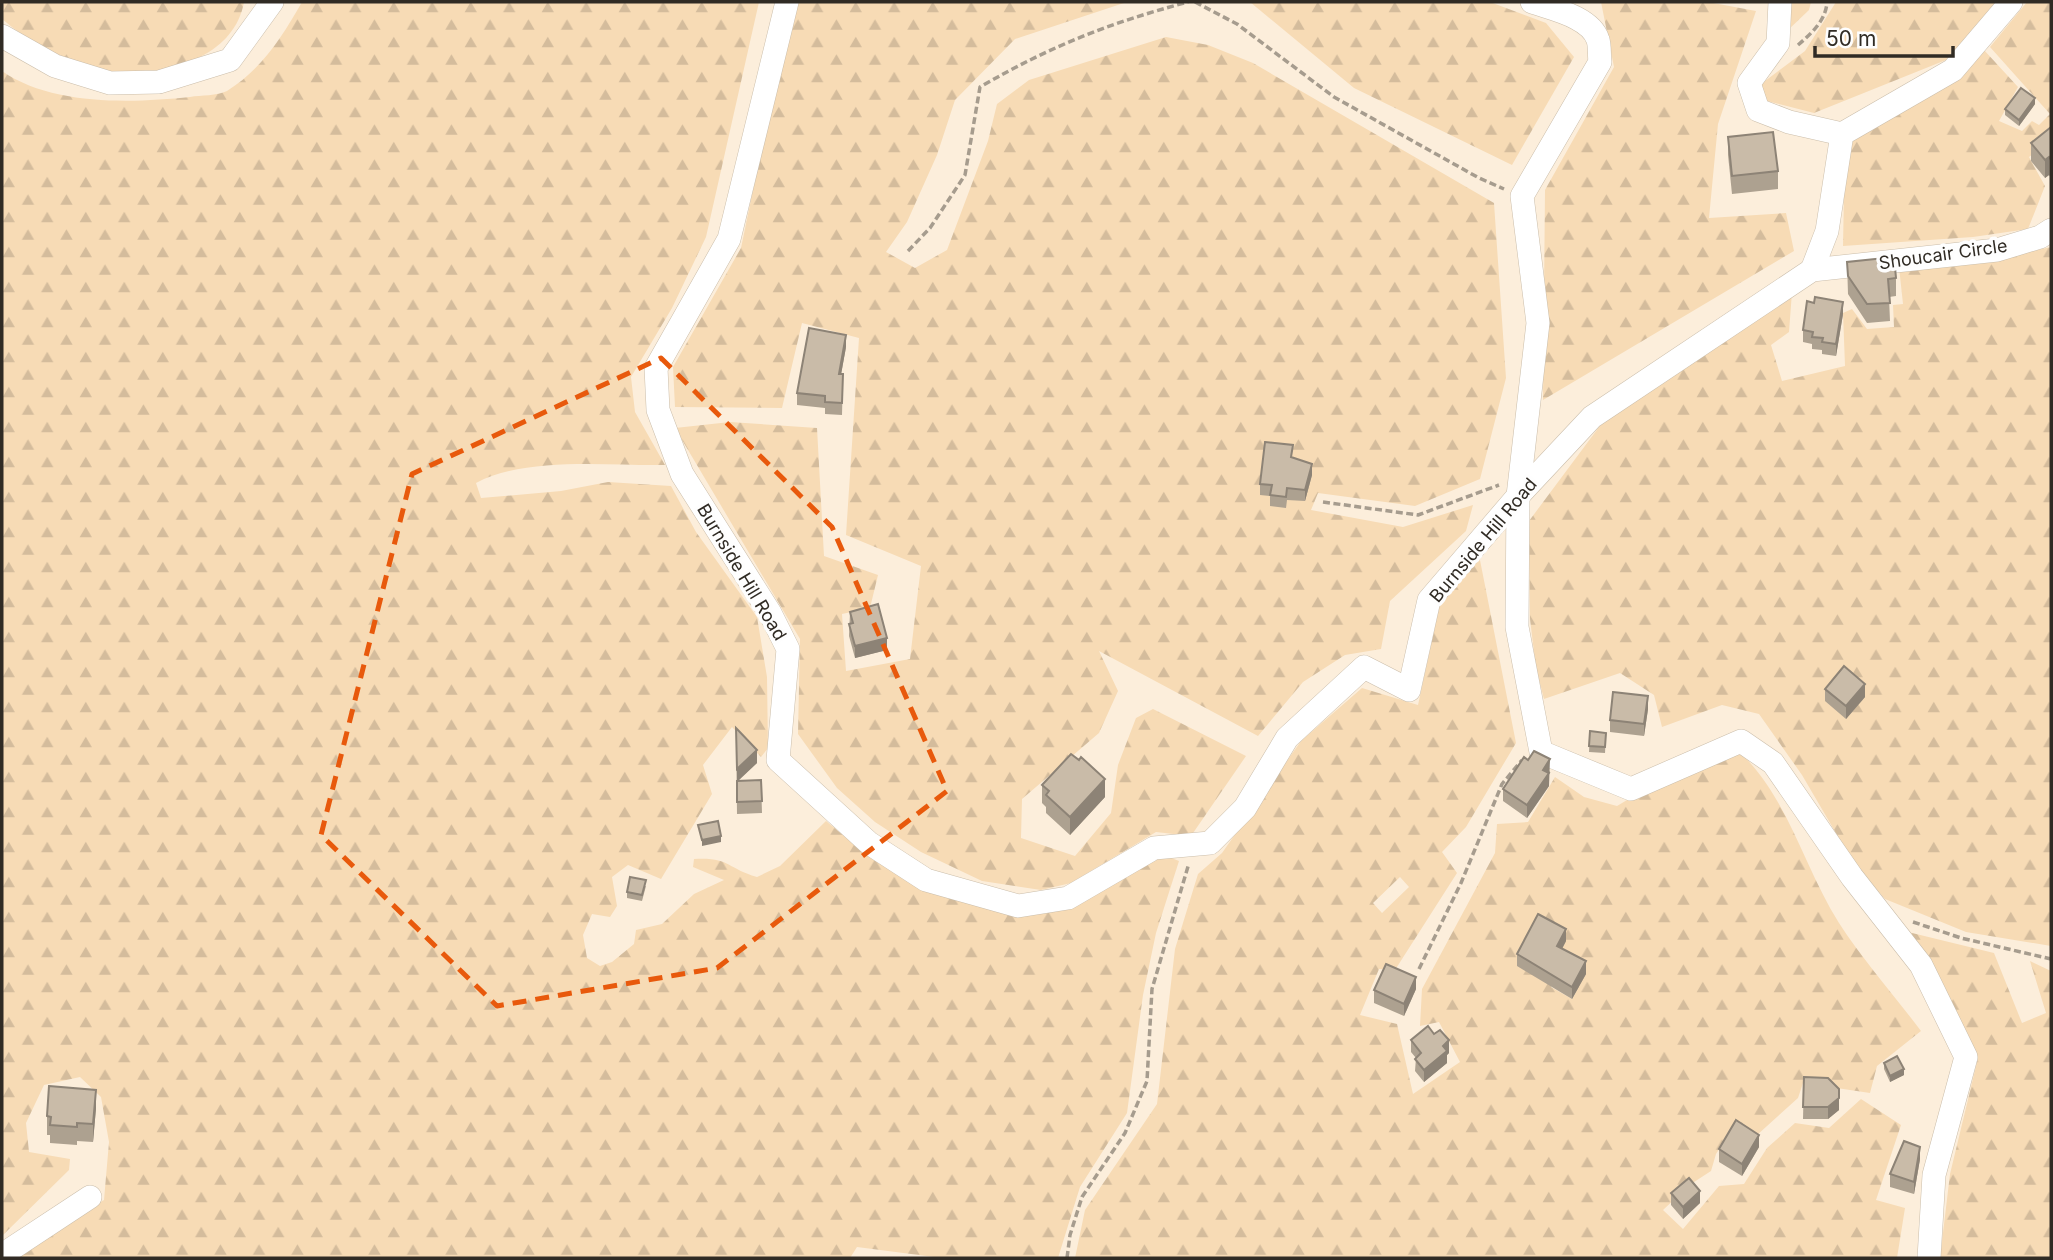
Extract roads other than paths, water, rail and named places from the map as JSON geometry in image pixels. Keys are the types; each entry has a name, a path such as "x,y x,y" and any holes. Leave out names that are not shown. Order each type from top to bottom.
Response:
{"street":[{"path":"2,36 55,66 110,83 159,82 230,60 272,2"},
{"name":"Burnside Hill Road","path":"787,2 729,239 656,368 658,410 682,474 770,613 788,649 778,761 869,843 926,880 1018,906 1068,898 1154,848 1210,843 1245,808 1287,738 1364,667 1409,690 1429,600 1519,487 1592,417 1812,270"},
{"path":"1532,2 1577,19 1589,28 1598,39 1600,62 1522,196 1538,323 1519,487 1517,627 1541,752 1630,789 1741,741 1773,763 1878,911 1922,965 1966,1057 1934,1175 1929,1258"},
{"path":"1780,2 1778,43 1749,83 1758,110 1789,122 1842,134 1954,69 2011,2"},
{"path":"1812,270 1827,230 1842,134"},
{"name":"Shoucair Circle","path":"1812,270 1997,250 2040,237 2051,230"},
{"path":"2,1255 90,1197"}]}
